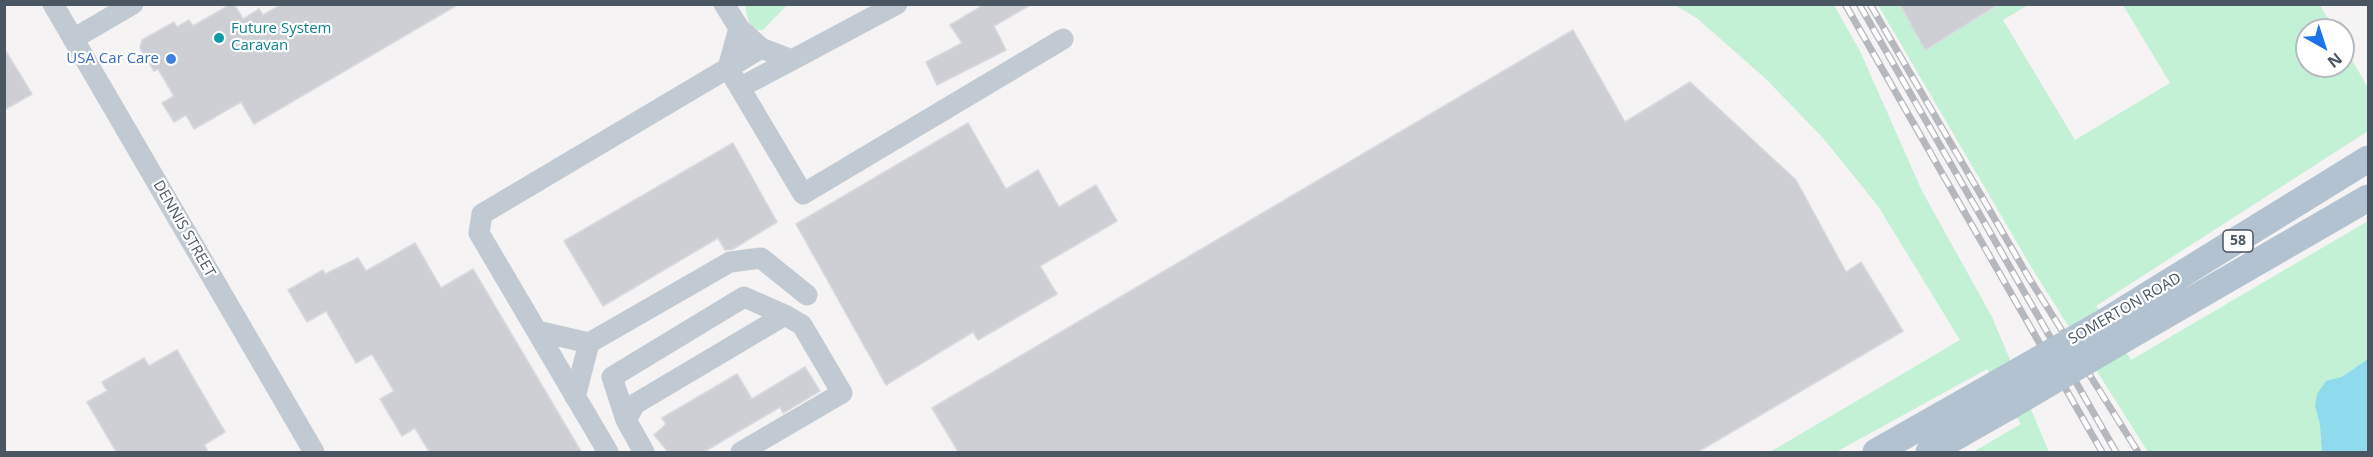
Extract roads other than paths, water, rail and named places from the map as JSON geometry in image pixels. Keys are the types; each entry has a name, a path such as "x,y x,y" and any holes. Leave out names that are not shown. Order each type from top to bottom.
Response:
{"main road":[{"name":"SOMERTON ROAD","path":"2113,332 2368,159"},
{"name":"SOMERTON ROAD","path":"1876,453 2003,395 2113,332 2368,198"},
{"name":"SOMERTON ROAD","path":"1929,453 2003,395"}],"street":[{"name":"DENNIS STREET","path":"53,4 314,453"},
{"path":"73,39 133,4"},
{"path":"724,4 739,28 761,48 792,60"},
{"path":"741,87 897,4"},
{"path":"739,28 728,68 803,194 1063,39"},
{"path":"608,453 479,232 482,214 761,48"},
{"path":"537,331 589,343 729,262 761,258 807,295"},
{"path":"644,453 626,420 612,377 744,297 802,325 842,393 741,453"},
{"path":"626,420 635,404 785,315"},
{"path":"575,396 589,343"}],"water":[{"path":"2368,359 2368,452 2322,452 2320,424 2315,406 2317,394 2326,381 2342,377"}],"railway":[{"path":"1845,4 2102,452"},
{"path":"1859,4 2116,452"},
{"path":"1870,4 2029,278 2138,452"}],"place":[{"name":"Future System Caravan","path":"219,38"},
{"name":"USA Car Care","path":"171,59"}]}
